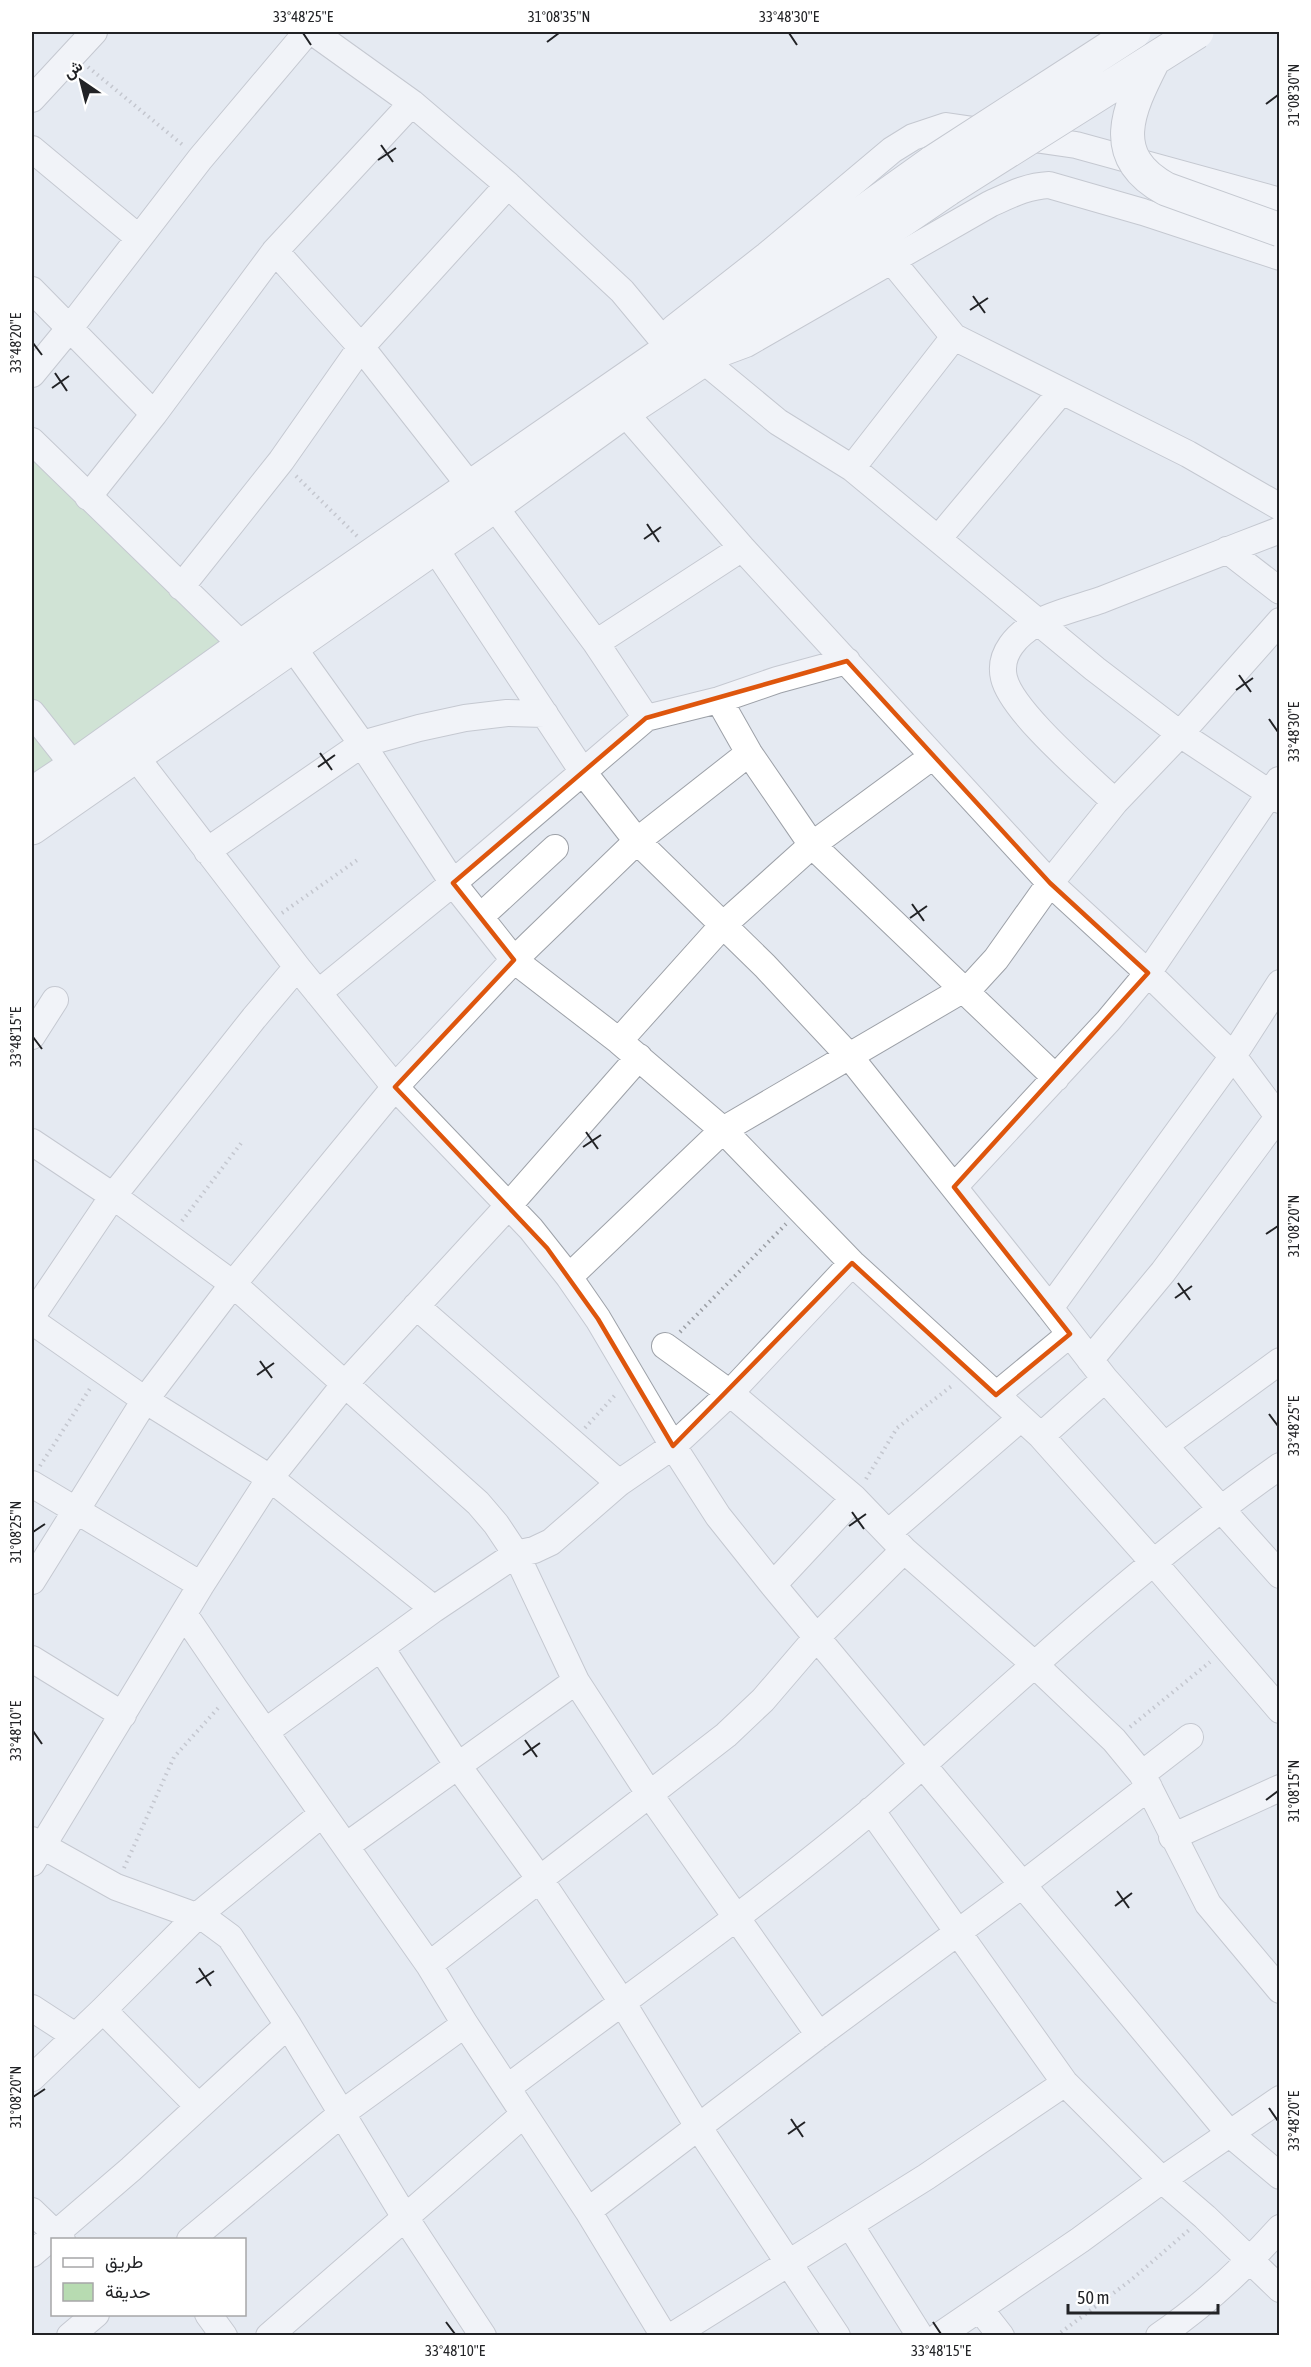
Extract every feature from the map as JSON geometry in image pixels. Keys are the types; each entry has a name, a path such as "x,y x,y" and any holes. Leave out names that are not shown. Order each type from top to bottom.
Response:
{"highway":[{"path":"32,828 495,506 618,401 940,176 1134,32"},
{"path":"32,794 470,486 618,401 703,360 775,308 940,176 1154,61 1197,32"},
{"path":"1154,61 1140,88 1127,128 1129,153 1136,165 1148,180 1166,189 1280,230"}],"street":[{"path":"32,99 94,32"},
{"path":"32,374 200,159 307,32"},
{"path":"313,32 411,103 508,185 622,291 661,338"},
{"path":"88,497 154,414 275,251 411,103"},
{"path":"1041,1436 1097,1369 1163,1272 1279,1118 1233,1056 1148,973 1050,883 742,549 618,401 661,338 767,255 903,142 946,126 1076,145 1280,201"},
{"path":"32,149 139,238"},
{"path":"181,587 281,461 361,347 508,185"},
{"path":"703,360 747,344 990,204 1024,188 1049,185 1143,212 1280,257"},
{"path":"275,251 361,347 470,486"},
{"path":"891,260 954,337 1188,454 1280,507"},
{"path":"32,290 154,414"},
{"path":"852,468 954,337"},
{"path":"703,360 778,422 852,468 1038,622 1180,734 1276,791 1148,973 1056,1078 954,1187"},
{"path":"938,539 1061,392"},
{"path":"32,441 244,647"},
{"path":"495,506 596,643 646,718"},
{"path":"1115,802 1026,715 1009,691 1004,677 1004,657 1016,640 1038,622 1280,531"},
{"path":"434,547 582,772 637,841 808,1010 850,1057 1097,1369 1280,1575"},
{"path":"596,643 742,549"},
{"path":"1227,550 1280,591"},
{"path":"569,1277 723,1130 964,990 984,973 1050,883 1115,802 1180,734 1280,621"},
{"path":"292,646 362,744 453,883 514,960 639,1057 723,1130 852,1263 1041,1436 1280,1710"},
{"path":"318,993 453,883 646,718 720,700 777,680 847,661"},
{"path":"720,700 749,753 812,845 1056,1078"},
{"path":"32,713 74,766"},
{"path":"207,851 362,744 465,718 507,713 545,714"},
{"path":"32,1581 145,1400 233,1284 395,1087 514,960 637,841 749,753"},
{"path":"135,756 264,925 395,1087 509,1205 569,1277 598,1319 673,1446 718,1516 773,1585 1230,2134 1280,2176"},
{"path":"619,1041 723,925 812,845 933,756"},
{"path":"480,917 555,848"},
{"path":"32,1316 113,1196 297,967"},
{"path":"1050,1308 1233,1056 1278,988"},
{"path":"32,1036 55,1000"},
{"path":"480,2334 406,2219 246,1958 230,1937 218,1926 197,1916 116,1887 35,1850 123,1715 201,1585 270,1478 344,1384 509,1205 639,1057"},
{"path":"32,1142 113,1196 233,1284 478,1503 496,1524 516,1554 576,1681 650,1795 819,2035"},
{"path":"265,1732 434,1609 516,1554 534,1550 551,1542 620,1483 673,1446 730,1393 852,1263"},
{"path":"416,1306 620,1483"},
{"path":"32,1321 101,1371 270,1478 434,1609"},
{"path":"996,1395 1070,1334"},
{"path":"665,1347 730,1393 854,1498 896,1542 1034,1664 1114,1740 1146,1780 1172,1837 1208,1904 1280,1990"},
{"path":"1165,1445 1280,1361"},
{"path":"429,1965 539,1878 650,1795 749,1714 896,1542 1021,1418"},
{"path":"507,2088 736,1918 871,1810 1034,1664 1154,1563 1220,1508 1280,1466"},
{"path":"35,1477 75,1510 201,1585"},
{"path":"773,1585 854,1498"},
{"path":"184,1614 429,1965 588,2211 664,2336"},
{"path":"381,1648 458,1766 539,1878 622,2002 699,2128 791,2263 837,2336"},
{"path":"32,1659 123,1715"},
{"path":"346,1846 576,1681"},
{"path":"588,2211 819,2035 1022,1885 1146,1780 1190,1737"},
{"path":"1172,1837 1280,1788"},
{"path":"871,1810 1065,2083 1162,2180 1206,2217 1280,2289"},
{"path":"32,2078 197,1916 322,1814"},
{"path":"32,2008 75,2036"},
{"path":"103,2010 198,2106"},
{"path":"192,2238 341,2114 465,2024"},
{"path":"32,2211 59,2236 288,2025"},
{"path":"672,2336 791,2263 1065,2083"},
{"path":"939,2336 1280,2099"},
{"path":"269,2336 524,2114"},
{"path":"850,2225 920,2336"},
{"path":"1159,2336 1179,2322 1250,2261 1280,2228"},
{"path":"32,2253 51,2241"},
{"path":"980,2309 1000,2336"},
{"path":"70,2336 94,2316"},
{"path":"209,2316 224,2336"}],"path":[{"path":"74,55 200,159"},
{"path":"281,461 375,554"},
{"path":"264,925 360,858"},
{"path":"169,1239 242,1142"},
{"path":"665,1347 799,1210"},
{"path":"35,1477 101,1371"},
{"path":"854,1498 897,1428 971,1372"},
{"path":"1114,1740 1227,1648"},
{"path":"116,1887 174,1757 235,1689"},
{"path":"1056,2336 1131,2280 1206,2217"}],"highlighted area":[{"path":"847,661 1050,883 1148,973 954,1187 1070,1334 996,1395 852,1263 673,1446 598,1319 547,1248 395,1087 514,960 453,883 646,718"}],"green space":[{"path":"32,453 223,643 32,778"}]}
